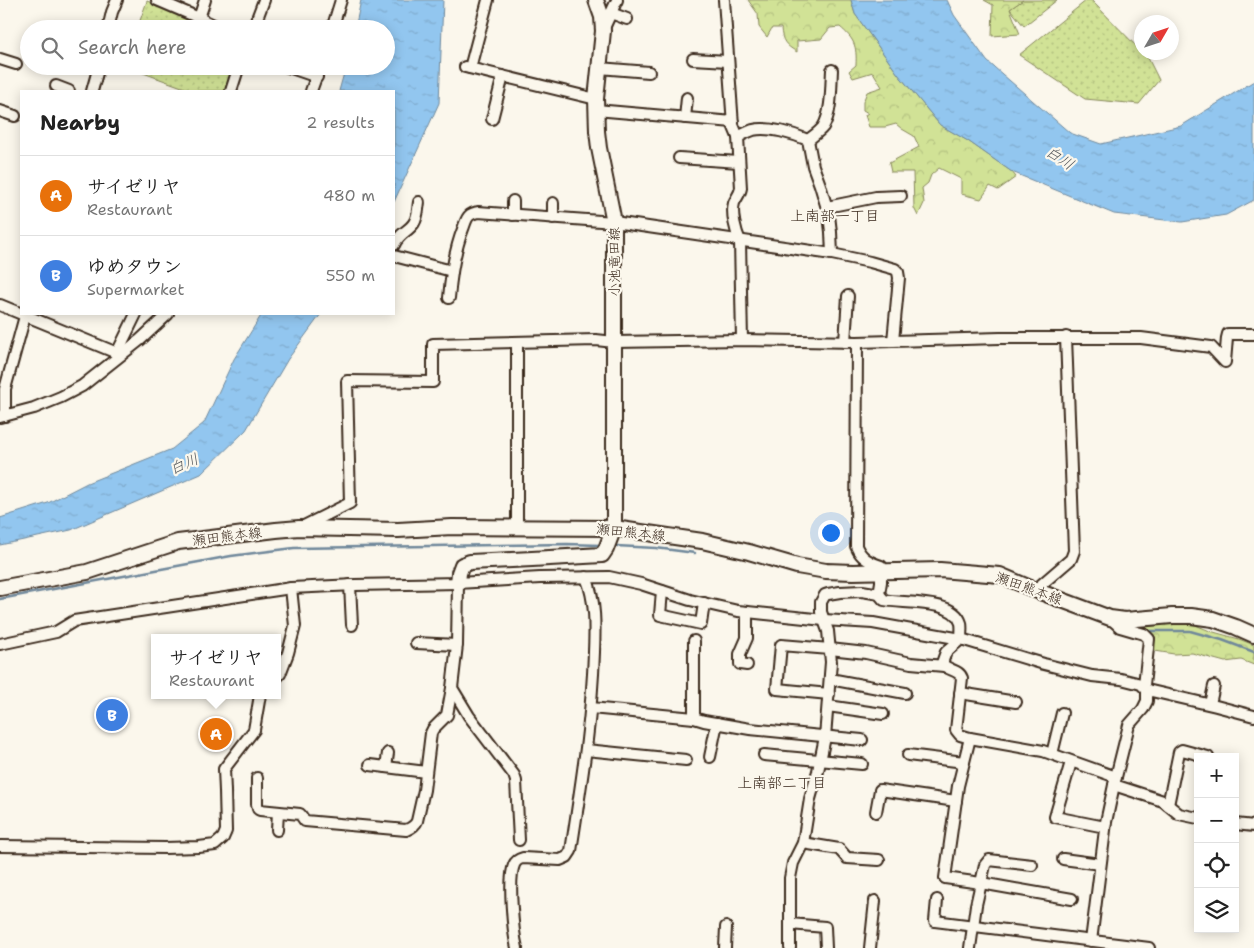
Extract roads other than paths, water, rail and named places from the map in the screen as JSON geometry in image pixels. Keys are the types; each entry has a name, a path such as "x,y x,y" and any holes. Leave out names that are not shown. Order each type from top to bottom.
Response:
{"main road":[{"name":"小池竜田線","path":"596,0 602,17 603,31 596,105 599,148 614,222 614,528"},
{"name":"瀬田熊本線","path":"0,588 86,572 178,542 299,528 398,530 452,527 614,528 702,542 749,552 798,566 826,571 940,570 1000,575 1110,618 1125,620 1191,616 1213,619 1254,635"},
{"path":"458,583 462,565 470,562 602,555 614,528"}],"street":[{"path":"110,20 117,0"},
{"path":"157,0 203,20"},
{"path":"199,18 205,0"},
{"path":"256,20 264,0"},
{"path":"335,20 342,0"},
{"path":"488,0 467,68 503,76 596,105 685,118 733,122"},
{"path":"603,31 616,0"},
{"path":"724,0 733,122 738,137 741,188 733,208 735,227 740,241 742,340"},
{"path":"611,13 627,19"},
{"path":"0,59 16,64"},
{"path":"693,59 728,61"},
{"path":"599,68 649,72"},
{"path":"808,140 822,129 826,121 832,70"},
{"path":"92,90 96,75"},
{"path":"231,90 236,75"},
{"path":"311,75 317,77 311,90"},
{"path":"492,119 503,76"},
{"path":"56,86 66,90"},
{"path":"685,118 687,98"},
{"path":"0,112 15,116"},
{"path":"738,137 753,130 766,129 788,133 808,140"},
{"path":"808,140 814,171 827,207 832,254"},
{"path":"679,158 739,162"},
{"path":"827,207 876,197 901,196"},
{"path":"513,201 513,215"},
{"path":"395,242 416,220 418,202"},
{"path":"553,203 553,218"},
{"path":"449,298 456,248 466,220 470,215 478,212 614,222 832,254 894,269 898,272 899,278 893,341"},
{"path":"395,256 452,271"},
{"path":"845,342 848,296"},
{"path":"0,305 20,313"},
{"path":"22,315 4,389 2,417 34,408 72,392 140,340 167,315"},
{"path":"24,315 118,355"},
{"path":"118,355 136,315"},
{"path":"299,528 350,503 347,381 433,382 433,344 596,340 614,342 742,340 856,342 1066,337 1141,338 1210,347 1225,362 1228,334 1254,334"},
{"path":"1035,590 1071,559 1074,551 1066,337"},
{"path":"516,527 517,342"},
{"path":"856,342 856,546 864,559 881,566 881,589 879,594"},
{"path":"517,948 514,934 511,891 514,865 519,859 523,858 560,860 564,859 571,851 586,750 594,671 594,604 586,577"},
{"path":"0,644 56,632 74,621 292,588 609,577 738,611 824,620 873,622 961,639 1044,664 1092,676 1130,681 1145,688 1254,714"},
{"path":"257,778 258,809 300,814 305,821 406,830 413,827 417,821 431,731 448,713 456,645 458,583"},
{"path":"350,585 352,625"},
{"path":"281,671 295,626 292,588"},
{"path":"662,590 660,615 701,624 704,603"},
{"path":"790,948 791,868 802,843 810,799 821,761 828,706 830,649 828,631 821,615 820,605 823,598 828,594 862,591 879,594 884,600 931,605 950,611 957,615 961,623 961,639 944,654 942,663 944,666"},
{"path":"740,664 740,654 747,638 747,612"},
{"path":"1091,941 1105,827 1115,781 1129,725 1146,704 1145,688 1149,639 1144,634 1120,627 1110,618"},
{"path":"694,641 694,718"},
{"path":"416,643 456,645"},
{"path":"829,694 777,689 781,645 877,655 944,666 961,675 962,678 956,730 960,735 1052,754 1156,798 1179,814 1194,817"},
{"path":"830,679 905,693"},
{"path":"1210,704 1214,686"},
{"path":"452,688 469,716 514,775 516,781 519,840"},
{"path":"960,693 1016,702"},
{"path":"0,846 165,848 212,846 223,838 226,831 224,769 254,730 259,699"},
{"path":"828,706 883,714"},
{"path":"591,708 694,718 750,729 862,740"},
{"path":"1052,754 1062,713"},
{"path":"710,757 718,723"},
{"path":"970,738 958,786 946,878 1072,899"},
{"path":"586,750 686,760"},
{"path":"1168,805 1179,752 1182,750 1194,753"},
{"path":"386,767 388,753"},
{"path":"764,755 862,764"},
{"path":"908,755 964,762"},
{"path":"1071,762 1054,821 1105,827"},
{"path":"370,765 426,772"},
{"path":"876,812 880,790 956,800"},
{"path":"277,830 278,812"},
{"path":"1239,827 1254,826"},
{"path":"802,843 839,849 847,858 879,860"},
{"path":"1063,858 1100,864"},
{"path":"970,948 981,883 988,860 1032,865"},
{"path":"937,900 935,922 1148,948"},
{"path":"870,948 875,901"},
{"path":"790,924 825,927 826,948"},
{"path":"725,948 726,927"}],"water":[{"path":"361,0 443,0 439,103 395,200 395,90 339,90 343,75 395,75 395,20 357,20"},
{"name":"白川","path":"851,0 947,0 954,15 987,61 1070,133 1101,144 1181,126 1254,81 1254,200 1226,215 1182,222 1114,214 1012,172 968,141 940,125 898,74 855,14"},
{"name":"白川","path":"261,315 320,315 288,359 246,430 201,474 71,530 0,545 0,518 48,503 87,483 172,449 204,423 234,359"}],"waterway":[{"path":"0,599 231,556 294,548 600,545"},
{"path":"616,546 656,548 695,553"},
{"path":"988,581 1002,583"},
{"path":"1053,604 1083,615"},
{"path":"1147,631 1190,631 1254,652"}],"place":[{"name":"ゆめタウン","path":"112,715"},
{"name":"サイゼリヤ","path":"216,734"}],"district":[{"name":"上南部一丁目","path":"835,216"},
{"name":"上南部二丁目","path":"782,783"}]}
